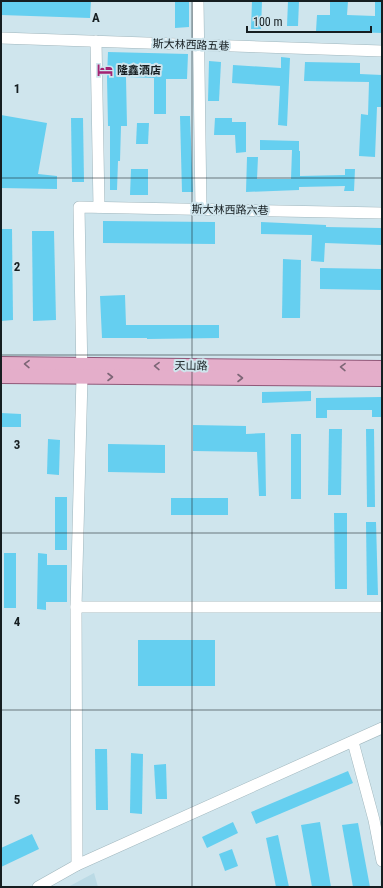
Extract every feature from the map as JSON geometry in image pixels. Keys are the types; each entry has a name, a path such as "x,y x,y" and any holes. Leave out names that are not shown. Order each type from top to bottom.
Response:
{"main road":[{"name":"天山路","path":"1,364 82,371 382,379"},
{"name":"天山路","path":"1,376 82,371 382,368"}],"street":[{"path":"198,1 201,209"},
{"name":"斯大林西路五巷","path":"1,38 382,51"},
{"path":"96,41 99,207"},
{"name":"斯大林西路六巷","path":"82,371 79,207 382,213"},
{"path":"77,866 76,607 82,371"},
{"path":"76,607 382,607"},
{"path":"38,887 77,866 382,728"},
{"path":"353,742 374,820 382,861"}],"shaded area":[{"path":"94,873 98,887 68,887"}],"building":[{"path":"1,1 91,1 90,18 1,15"},
{"path":"175,1 189,1 189,27 175,28"},
{"path":"252,1 262,1 261,29 251,29"},
{"path":"288,1 299,1 298,26 287,26"},
{"path":"330,1 348,1 347,15 375,16 375,1 382,1 382,33 316,31 317,15 330,15"},
{"path":"108,52 188,54 187,79 166,79 166,114 154,114 154,78 126,77 127,126 121,126 117,190 110,190 110,126 108,126 107,77"},
{"path":"281,57 290,58 287,126 278,125 280,86 232,83 233,65 281,68"},
{"path":"209,61 221,62 219,101 208,101"},
{"path":"305,62 360,63 360,74 382,75 382,107 377,107 375,157 359,156 361,114 368,115 369,82 304,81"},
{"path":"1,115 47,123 38,174 57,176 57,189 1,188"},
{"path":"180,116 190,116 193,192 182,192"},
{"path":"71,118 83,118 84,182 72,182"},
{"path":"215,118 232,118 232,122 246,122 246,152 236,153 235,135 214,135"},
{"path":"137,123 149,123 148,144 136,144"},
{"path":"260,140 299,141 300,176 345,175 345,169 355,169 354,191 344,191 345,186 299,187 299,190 246,192 247,157 258,157 257,179 291,179 292,150 260,150"},
{"path":"131,169 148,169 148,195 130,195"},
{"path":"103,221 215,222 215,244 103,243"},
{"path":"261,222 326,225 326,227 381,228 381,245 325,243 324,262 311,261 312,235 261,234"},
{"path":"1,229 12,229 13,320 1,321"},
{"path":"32,231 54,231 56,320 33,321"},
{"path":"283,259 301,260 300,318 282,318"},
{"path":"320,268 382,269 382,290 320,289"},
{"path":"125,295 126,325 219,325 219,338 102,338 100,296"},
{"path":"311,391 311,401 262,403 262,392"},
{"path":"381,397 382,417 372,417 372,410 327,410 327,418 316,418 316,398"},
{"path":"1,413 21,414 21,427 1,427"},
{"path":"193,425 246,426 246,434 265,433 266,496 259,496 257,452 193,451"},
{"path":"329,429 342,429 341,495 328,495"},
{"path":"366,429 374,429 375,507 367,507"},
{"path":"291,434 301,434 301,499 291,499"},
{"path":"48,439 60,440 59,475 47,474"},
{"path":"108,444 165,445 165,473 108,472"},
{"path":"55,497 67,497 67,550 55,550"},
{"path":"171,498 228,498 228,515 171,515"},
{"path":"334,513 347,513 347,589 335,589"},
{"path":"366,522 376,522 378,595 367,595"},
{"path":"4,553 16,553 16,608 4,608"},
{"path":"38,553 47,554 47,565 67,565 67,602 46,602 46,610 37,609"},
{"path":"138,640 215,640 215,686 138,686"},
{"path":"95,749 107,749 108,810 96,810"},
{"path":"131,753 143,754 142,814 130,813"},
{"path":"166,764 167,799 156,799 154,765"},
{"path":"348,771 353,783 256,824 251,812"},
{"path":"233,822 238,833 207,848 202,837"},
{"path":"320,822 331,887 312,887 301,825"},
{"path":"358,823 370,887 353,887 342,825"},
{"path":"32,834 39,849 1,867 1,848"},
{"path":"278,835 289,887 276,887 266,838"},
{"path":"232,849 238,866 225,871 219,854"}],"place":[{"name":"隆鑫酒店","path":"105,70"}]}
